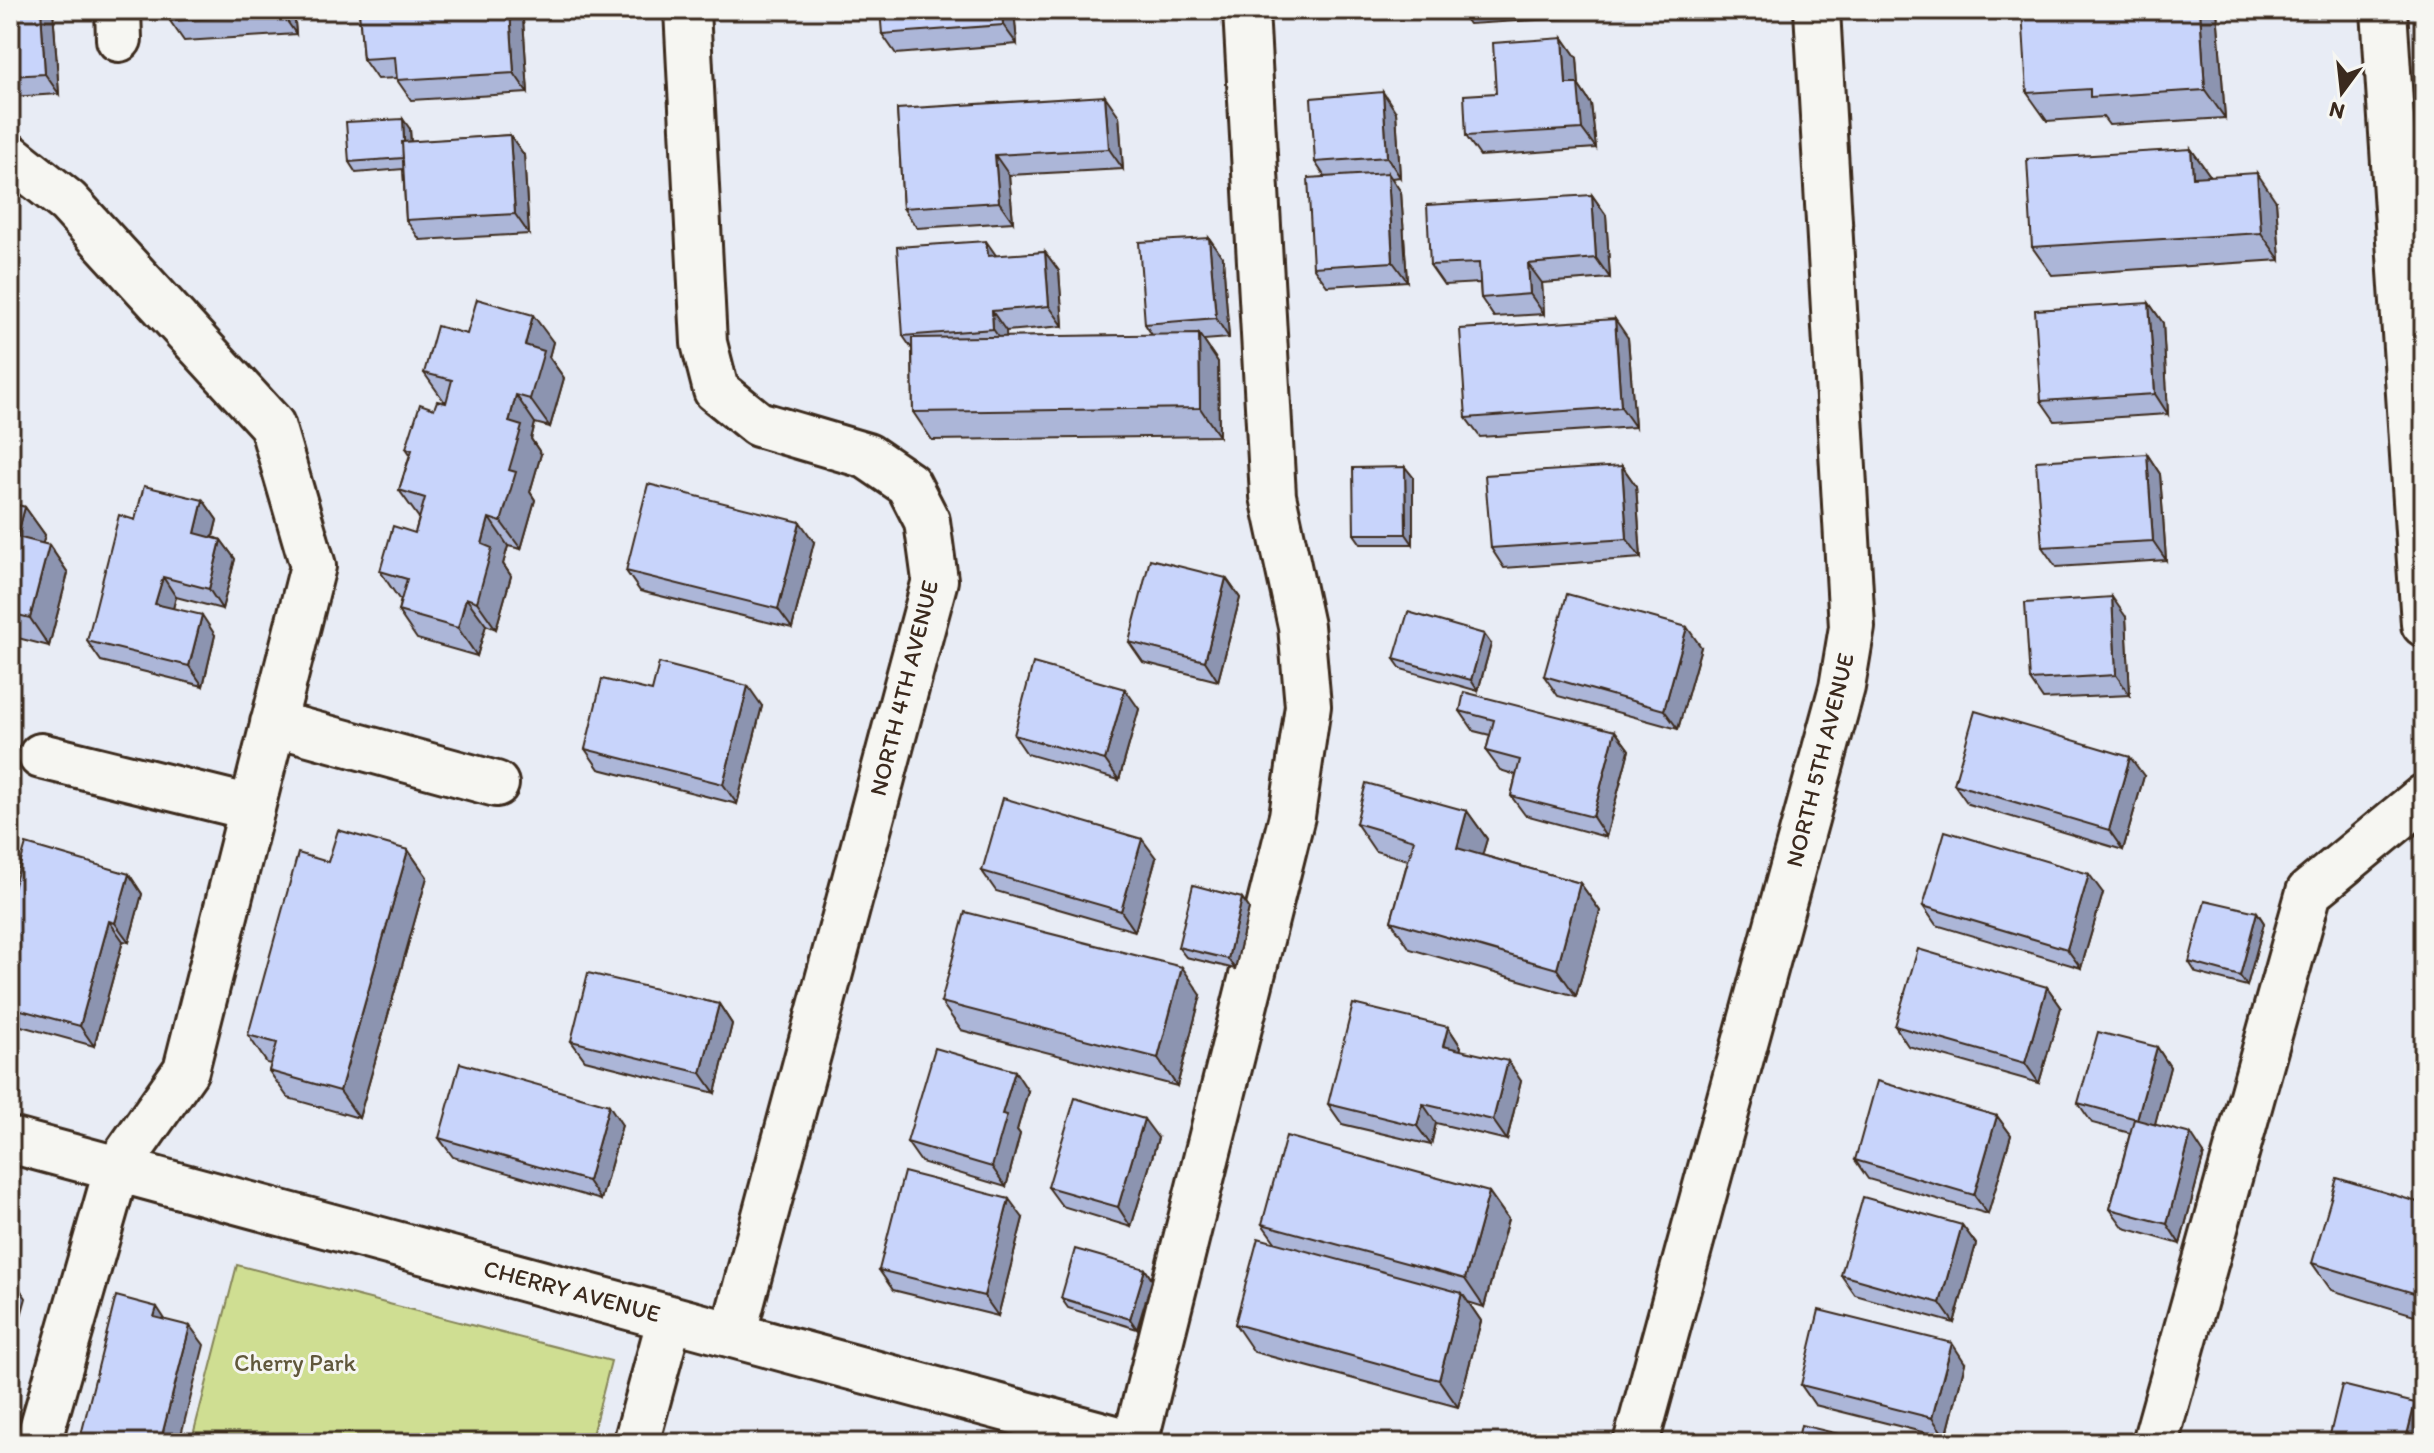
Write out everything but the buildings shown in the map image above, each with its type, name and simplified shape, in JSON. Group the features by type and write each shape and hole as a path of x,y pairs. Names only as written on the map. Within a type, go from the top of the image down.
{"street":[{"name":"NORTH 4TH AVENUE","path":"687,10 704,343 716,390 758,424 867,456 908,484 927,521 935,580 733,1335"},
{"path":"1134,1443 1292,816 1308,706 1301,626 1273,496 1246,10"},
{"name":"NORTH 5TH AVENUE","path":"1636,1443 1842,687 1852,627 1817,10"},
{"path":"2384,10 2424,624"},
{"path":"10,156 68,202 272,425 313,566 186,1070 117,1168 38,1443"},
{"path":"273,723 496,784"},
{"path":"41,756 252,808"},
{"path":"2155,1443 2309,892 2424,797"},
{"name":"CHERRY AVENUE","path":"10,1140 1134,1443"},
{"path":"636,1443 670,1318"}],"green space":[{"name":"Cherry Park","path":"237,1265 611,1361 590,1443 191,1443"}]}
